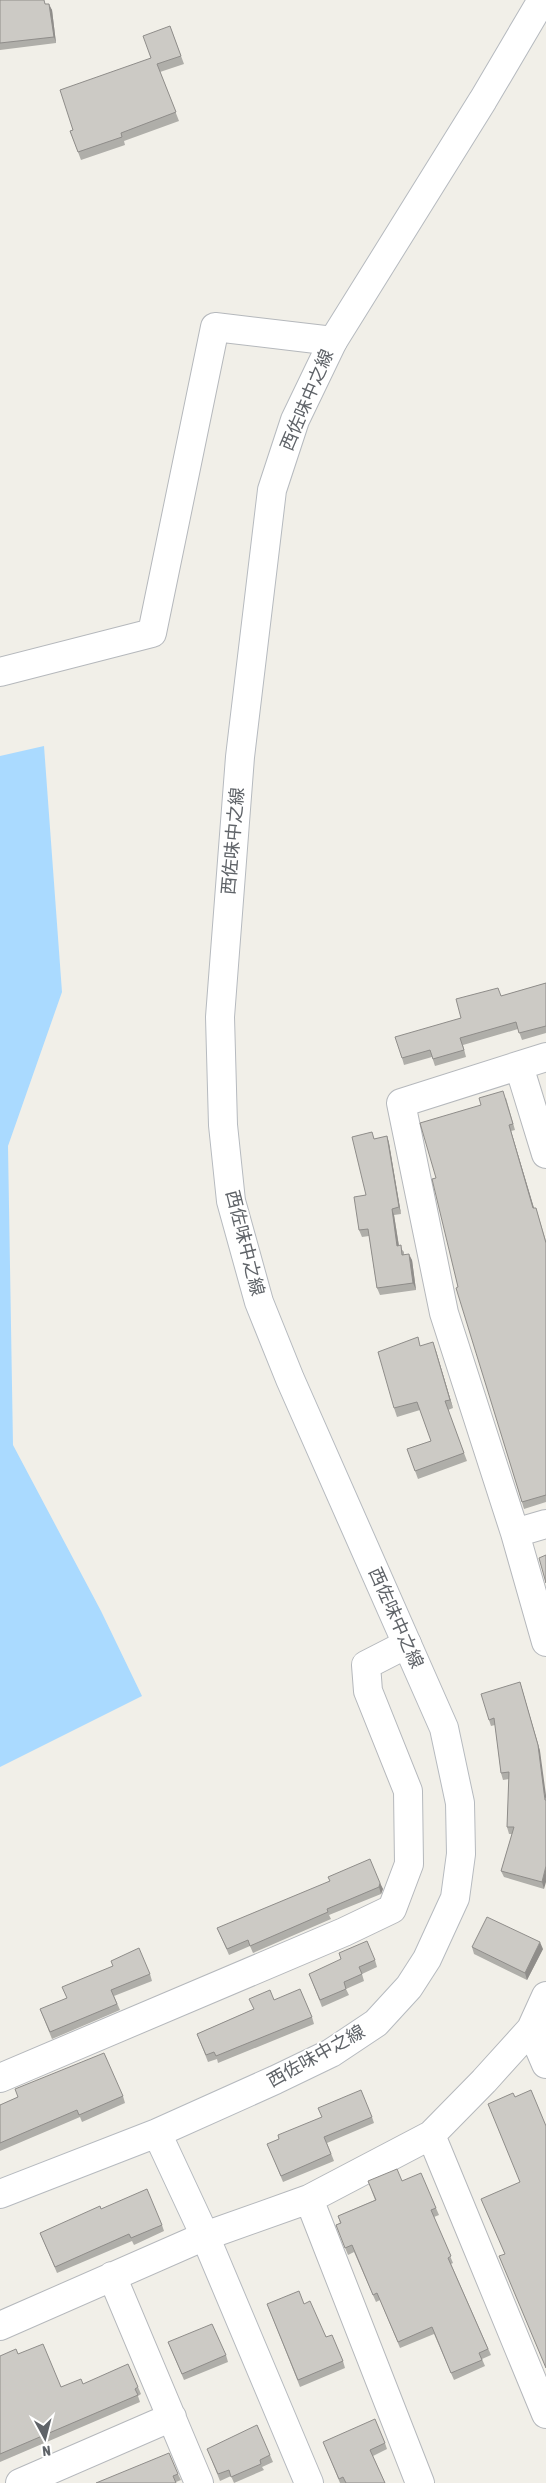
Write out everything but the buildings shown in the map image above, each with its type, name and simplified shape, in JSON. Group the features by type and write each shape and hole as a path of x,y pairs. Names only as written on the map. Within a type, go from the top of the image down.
{"street":[{"name":"西佐味中之線","path":"0,2194 157,2133 276,2080 331,2053 376,2023 409,1988 427,1958 455,1898 461,1854 460,1803 444,1728 290,1379 259,1302 231,1201 220,1070 220,1018 238,786 272,490 295,420 333,341 483,100 542,0"},
{"path":"0,672 152,633 215,327 333,341"},
{"path":"546,1057 401,1103 444,1313 515,1533 546,1642"},
{"path":"519,1066 546,1154"},
{"path":"515,1533 546,1524"},
{"path":"0,2078 344,1932 392,1909 409,1864 408,1791 368,1691 366,1665 407,1644"},
{"path":"0,2326 205,2236 309,2199 431,2135 531,2029 546,1996"},
{"path":"531,2029 546,2064"},
{"path":"157,2133 205,2236 309,2483"},
{"path":"431,2135 546,2414"},
{"path":"309,2199 420,2483"},
{"path":"112,2276 199,2483"},
{"path":"20,2483 172,2417"}],"water":[{"path":"44,746 62,992 8,1146 13,1445 101,1611 142,1696 0,1767 0,756"}]}
